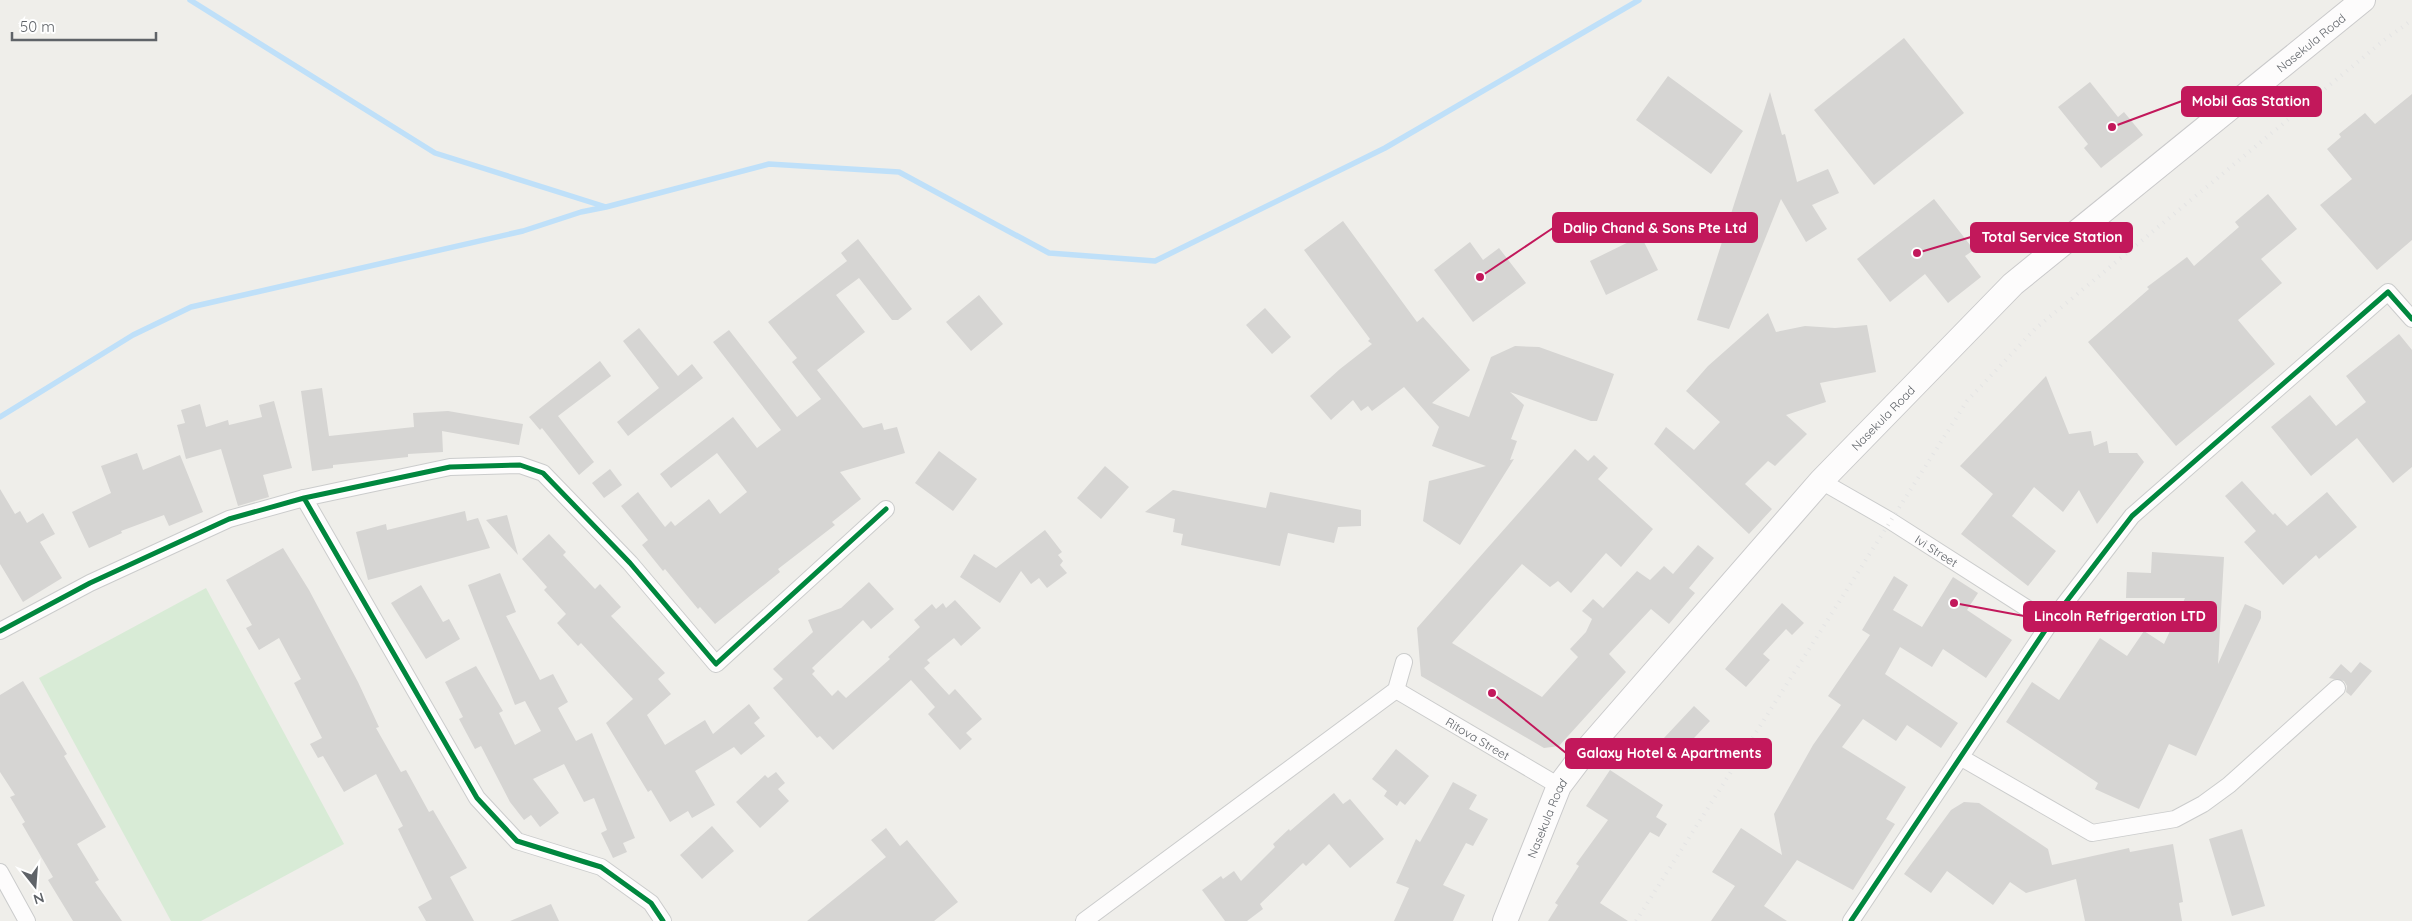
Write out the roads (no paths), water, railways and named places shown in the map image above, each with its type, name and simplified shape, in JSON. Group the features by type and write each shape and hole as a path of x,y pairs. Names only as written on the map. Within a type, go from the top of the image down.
{"main road":[{"name":"Nasekula Road","path":"1505,921 1560,786 1584,753 1821,481 2012,284 2359,3"}],"street":[{"path":"1851,921 2050,622 2132,516 2388,292 2412,319"},
{"path":"1,629 90,582 230,519 304,498 450,467 520,465 543,473 630,563 716,664 886,509"},
{"name":"Ivi Street","path":"1821,481 1889,520 2050,622"},
{"path":"304,498 477,798 517,841 601,867 651,903 663,921"},
{"path":"1084,921 1396,690 1404,662"},
{"path":"1960,757 2092,833 2175,819 2203,804 2229,785 2337,688"},
{"name":"Ritova Street","path":"1396,690 1560,786"},
{"path":"0,872 27,921"}],"waterway":[{"path":"190,0 435,153 606,207 769,164 899,172 1049,253 1155,261 1385,148 1639,0"},
{"path":"0,417 133,335 191,307 523,231 581,212 606,207"}],"railway":[{"path":"1636,921 1967,401 2035,329 2383,41 2412,20"}],"place":[{"name":"Mobil Gas Station","path":"2112,127"},
{"name":"Total Service Station","path":"1917,253"},
{"name":"Dalip Chand & Sons Pte Ltd","path":"1480,277"},
{"name":"Lincoln Refrigeration LTD","path":"1954,603"},
{"name":"Galaxy Hotel & Apartments","path":"1492,693"}]}
